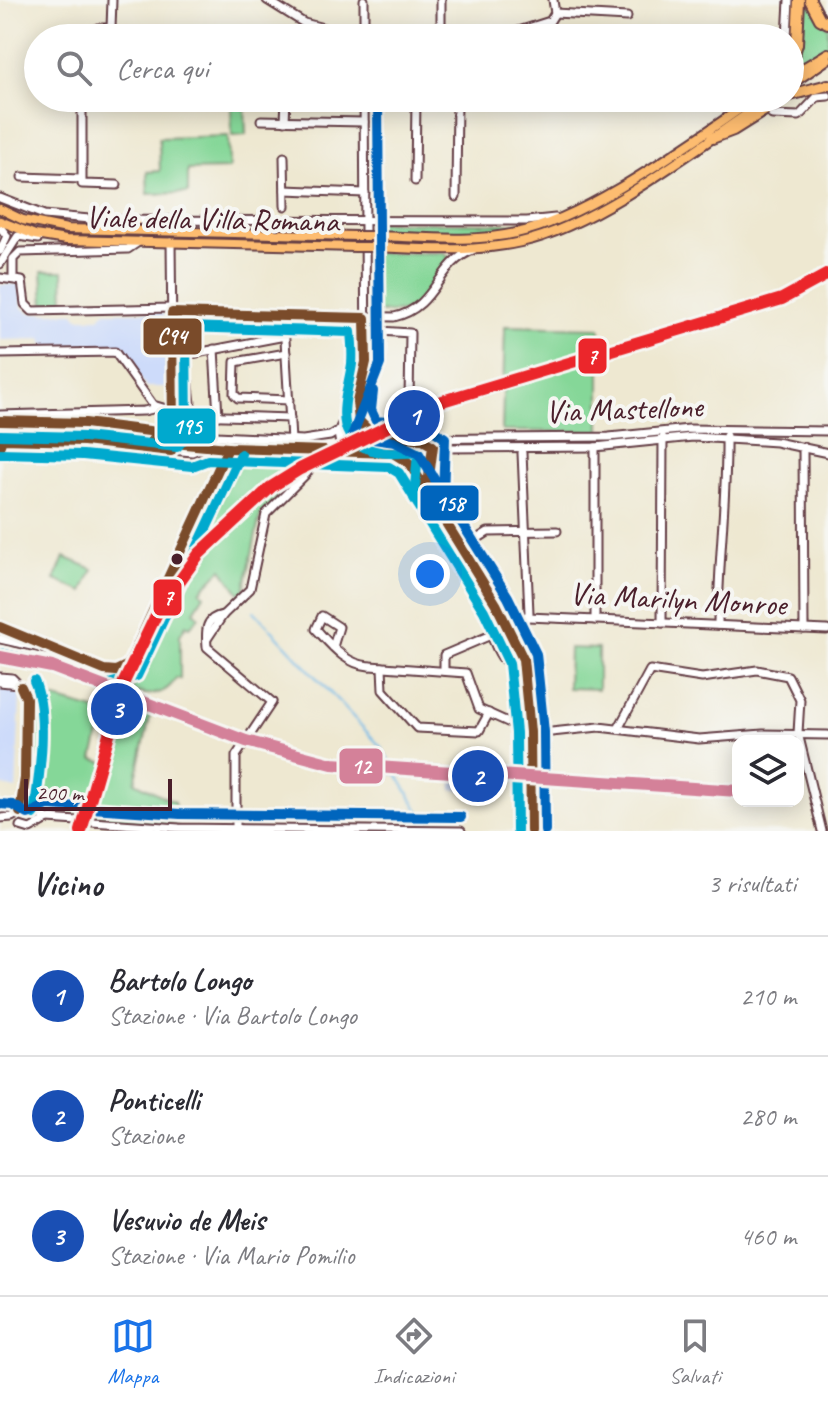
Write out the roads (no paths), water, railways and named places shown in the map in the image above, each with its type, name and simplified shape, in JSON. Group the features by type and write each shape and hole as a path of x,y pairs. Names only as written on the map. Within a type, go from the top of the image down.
{"highway":[{"path":"798,24 799,0"},
{"path":"810,0 820,19 828,23"},
{"path":"804,91 828,85"},
{"path":"712,138 733,130 762,112"}],"main road":[{"path":"804,69 828,56"},
{"path":"804,74 828,56"},
{"name":"Viale della Villa Romana","path":"0,209 41,225 98,230 488,238 532,229 569,215 734,112"},
{"name":"Viale della Villa Romana","path":"0,221 52,238 447,249 521,242 570,225 750,112"},
{"path":"98,230 135,221"}],"street":[{"path":"111,24 112,0"},
{"path":"267,0 304,24"},
{"path":"364,0 364,24"},
{"path":"441,0 441,24"},
{"path":"541,24 550,21 555,13 553,0"},
{"path":"788,24 789,0"},
{"path":"555,13 627,17"},
{"path":"804,111 817,97 828,96"},
{"path":"82,112 82,184 117,185"},
{"path":"285,112 285,121"},
{"path":"359,450 367,442 356,409 366,363 364,112"},
{"path":"415,181 416,112"},
{"path":"457,194 458,112"},
{"path":"772,115 799,116 803,112"},
{"path":"261,120 364,122"},
{"path":"284,157 285,206"},
{"path":"22,177 81,179"},
{"path":"285,190 365,193"},
{"name":"Viale della Villa Romana","path":"0,198 28,211 61,218 135,221 527,221 569,215"},
{"path":"0,227 7,236 1,257"},
{"path":"1,257 18,236 52,238"},
{"path":"13,278 14,258 20,252 126,249 140,241"},
{"path":"171,242 173,443"},
{"path":"0,278 24,282 25,304 32,311 172,310 394,317 418,309 454,262 482,247"},
{"path":"447,249 454,262"},
{"path":"284,323 291,440"},
{"path":"365,330 410,333 409,401"},
{"path":"285,336 185,357 192,419 218,416 290,418"},
{"path":"214,349 218,416"},
{"path":"0,354 115,352 157,408"},
{"path":"286,353 235,362 234,394 238,398 289,400"},
{"path":"350,451 340,445 339,430 358,392"},
{"path":"0,418 157,408 173,411"},
{"path":"0,418 72,422 173,434 291,440 319,439 348,423 364,427"},
{"name":"Via Mastellone","path":"364,427 377,437 418,438 569,438 659,430 726,434 828,453"},
{"name":"Via Mastellone","path":"433,460 446,448 595,447 663,438 828,431"},
{"path":"1,437 84,433 228,448 359,450 393,453 420,468 433,460"},
{"path":"718,625 718,548 726,520 726,434"},
{"path":"1,437 84,441 192,452 205,446"},
{"path":"0,627 107,671 121,669 131,662 230,438"},
{"path":"427,492 433,446 418,438 406,447 409,463 503,619 524,664"},
{"path":"662,623 663,438"},
{"path":"595,447 595,620"},
{"path":"803,447 804,629"},
{"path":"236,829 236,756 272,702 208,648 207,639 223,615 250,589 266,514 307,473 321,451"},
{"path":"522,453 526,620 524,664 530,732 531,831"},
{"path":"461,549 488,532 557,531"},
{"path":"444,671 444,655 491,635 503,619"},
{"name":"Via Marilyn Monroe","path":"503,619 827,630"},
{"path":"15,634 23,645"},
{"path":"491,635 504,664 524,664"},
{"path":"0,642 63,654"},
{"path":"333,647 349,661 370,666 468,675 478,707 530,732 618,729 692,739 732,736"},
{"path":"382,667 382,688 417,728 479,731 489,713"},
{"path":"618,729 650,670 702,678 757,670 790,678 800,700 799,735"},
{"path":"0,680 12,678 20,685 26,698 25,778 19,813 20,827"},
{"path":"749,735 775,735"},
{"path":"804,737 828,735"},
{"path":"804,757 822,831"},
{"path":"25,778 36,812 34,828"},
{"path":"4,818 27,808 48,819 179,830 461,831"},
{"path":"4,818 20,827 34,828 48,819"}],"waterway":[{"path":"254,611 381,747 422,816 429,821"}],"place":[{"name":"Bartolo Longo","path":"414,416"},
{"name":"Vesuvio de Meis","path":"117,709"},
{"name":"Ponticelli","path":"478,776"}]}
